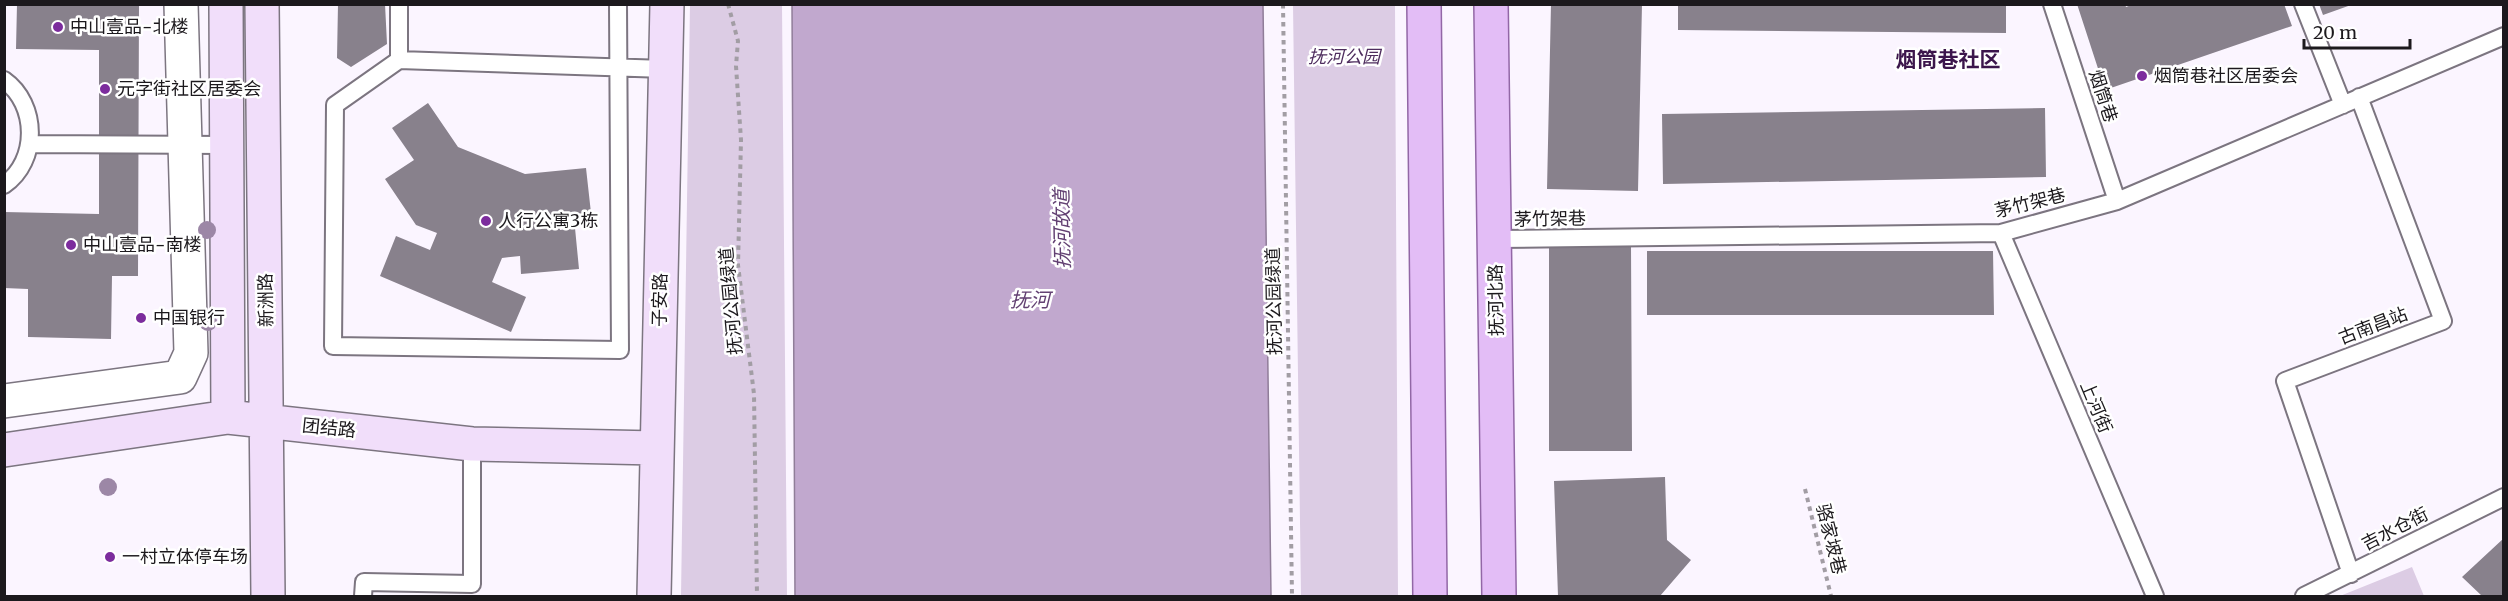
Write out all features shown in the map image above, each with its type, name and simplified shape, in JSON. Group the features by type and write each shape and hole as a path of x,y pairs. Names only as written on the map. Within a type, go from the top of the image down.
{"main road":[{"path":"1424,4 1430,597"},
{"name":"抚河北路","path":"1491,4 1499,597"}],"street":[{"path":"4,401 180,377 191,353 181,4"},
{"path":"226,4 228,417"},
{"name":"新洲路","path":"261,4 268,597"},
{"name":"子安路","path":"654,597 667,4"},
{"name":"团结路","path":"4,450 228,417 472,444 656,448"}],"lane":[{"path":"399,4 399,60"},
{"path":"618,4 619,67 620,350 333,346 335,105 399,60 619,67 665,69"},
{"name":"烟筒巷","path":"2052,4 2117,201"},
{"path":"2302,4 2343,105"},
{"name":"茅竹架巷","path":"1495,239 2001,233 2117,201 2504,36"},
{"path":"4,80 23,102 30,123 30,144 22,164 4,185"},
{"name":"古南昌站","path":"2351,574 2285,381 2443,321 2359,98"},
{"path":"30,144 227,145"},
{"name":"上河街","path":"2001,233 2155,597"},
{"path":"363,597 363,582 472,584 472,444"},
{"name":"吉水仓街","path":"2304,597 2504,496"}],"path":[{"name":"抚河公园绿道","path":"728,4 738,40 736,66 741,140 738,265 754,394 757,597"},
{"name":"抚河公园绿道","path":"1283,4 1292,597"},
{"name":"骆家坡巷","path":"1805,489 1832,597"}],"green space":[{"path":"690,4 782,5 787,596 681,596"},
{"name":"抚河公园","path":"1293,5 1395,5 1398,596 1301,596"},
{"path":"2412,567 2424,596 2340,596"}],"water":[{"name":"抚河","path":"792,5 1263,5 1271,596 795,596"}],"building":[{"path":"17,4 139,4 138,276 112,276 111,339 28,337 28,289 4,288 4,212 99,214 99,50 16,49"},
{"path":"338,4 385,4 387,44 351,67 337,58"},
{"path":"1551,4 1642,4 1638,191 1547,189"},
{"path":"1678,4 2006,4 2006,33 1678,30"},
{"path":"2077,4 2125,4 2126,7 2134,4 2284,4 2292,26 2105,90"},
{"path":"2319,4 2350,4 2351,5 2323,15"},
{"name":"人行公寓3栋","path":"428,103 458,147 525,174 586,168 591,213 558,216 560,230 575,228 579,269 521,274 520,256 502,258 492,282 526,297 511,332 380,276 396,236 430,250 437,233 416,225 385,179 414,160 392,128"},
{"path":"2045,108 2046,177 1663,184 1662,114"},
{"path":"1549,245 1631,245 1632,451 1549,451"},
{"path":"1647,251 1993,251 1994,315 1647,315"},
{"path":"1665,477 1667,540 1691,560 1660,596 1558,596 1554,481"},
{"path":"2504,538 2504,596 2482,596 2462,577"}],"place":[{"name":"中山壹品-北楼","path":"58,27"},
{"name":"烟筒巷社区居委会","path":"2142,76"},
{"name":"元字街社区居委会","path":"105,89"},
{"name":"人行公寓3栋","path":"486,221"},
{"name":"中山壹品-南楼","path":"71,245"},
{"name":"中国银行","path":"141,318"},
{"name":"一村立体停车场","path":"110,557"}],"district":[{"name":"烟筒巷社区","path":"1948,60"}],"water label":[{"name":"抚河故道","path":"1062,229"}]}
